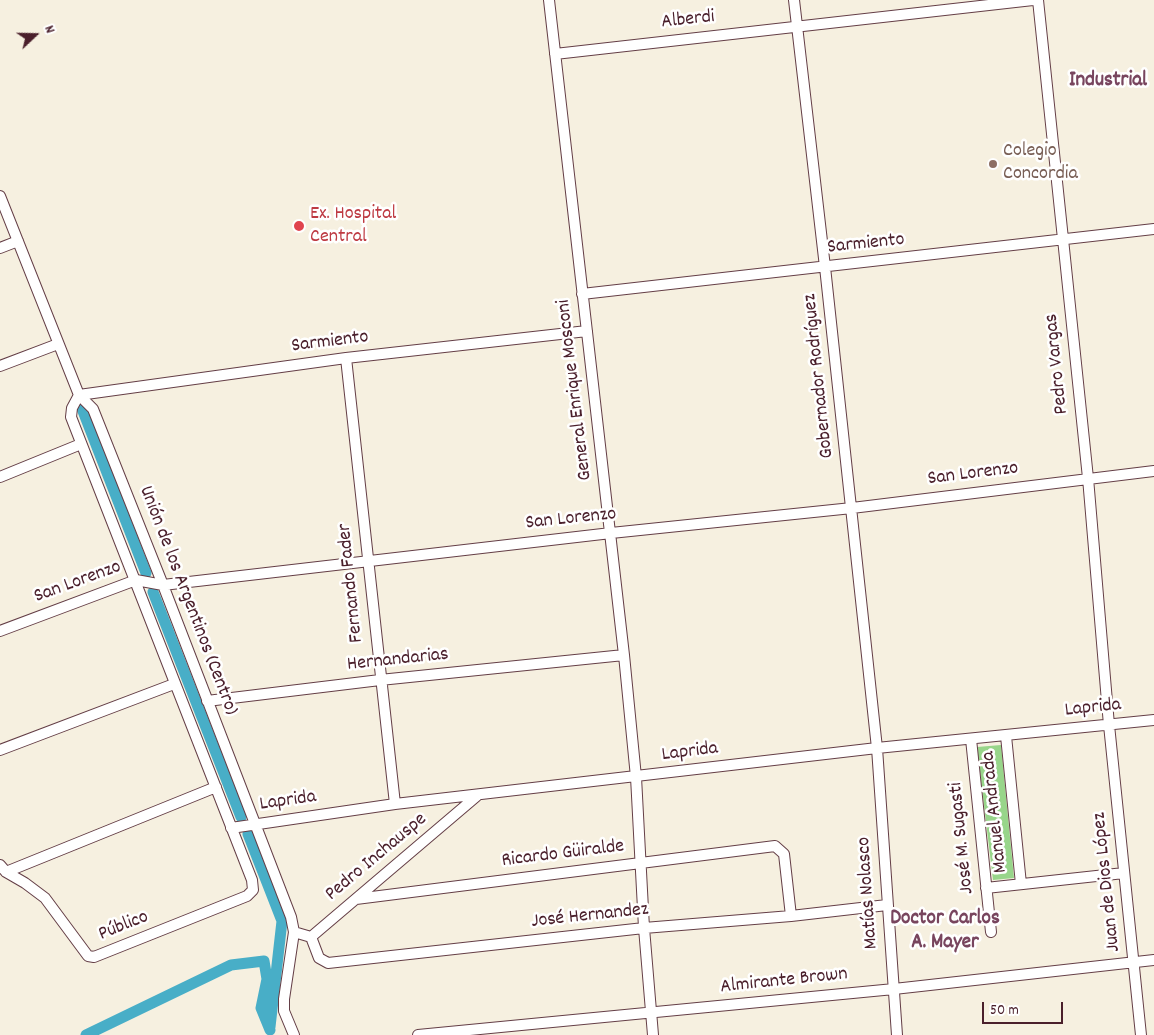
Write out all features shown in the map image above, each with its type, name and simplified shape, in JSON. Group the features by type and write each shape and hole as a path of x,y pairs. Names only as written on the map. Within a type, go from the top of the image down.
{"street":[{"name":"General Enrique Mosconi","path":"549,0 624,655 636,777 644,928 653,1035"},
{"name":"Gobernador Rodríguez","path":"794,0 852,508 877,748"},
{"name":"Alberdi","path":"555,54 1033,0"},
{"name":"Pedro Vargas","path":"1038,0 1088,478 1109,725"},
{"name":"Unión de los Argentinos (Centro)","path":"0,196 78,395 93,408 256,824 291,917 294,932"},
{"name":"Sarmiento","path":"582,294 1154,229"},
{"path":"0,248 18,241"},
{"name":"Sarmiento","path":"78,395 346,358 587,331"},
{"path":"0,366 58,344"},
{"name":"Fernando Fader","path":"346,358 395,804"},
{"name":"Unión de los Argentinos (Centro)","path":"78,395 72,408 71,418 252,880 253,890"},
{"path":"0,477 81,444"},
{"name":"San Lorenzo","path":"0,631 136,580 163,585 611,533 852,508 1088,478 1154,472"},
{"name":"Hernandarias","path":"207,701 380,680 624,655"},
{"path":"0,750 174,684"},
{"name":"Laprida","path":"231,828 395,804 877,748 1154,720"},
{"name":"Juan de Dios López","path":"1109,725 1141,1035"},
{"name":"Manuel Andrada","path":"1006,736 1021,884"},
{"name":"José M. Sugasti","path":"970,739 991,932"},
{"name":"Matías Nolasco","path":"877,748 897,1035"},
{"path":"3,869 216,787"},
{"name":"Pedro Inchauspe","path":"311,937 479,795"},
{"name":"Ricardo Güiralde","path":"356,899 775,846 784,854 791,916"},
{"name":"Público","path":"3,869 45,898 88,956 94,957 247,896 253,890"},
{"path":"986,888 1124,873"},
{"name":"José Hernandez","path":"311,937 320,958 328,963 644,928 791,916 888,905"},
{"path":"294,1035 284,1010 284,999 294,932 311,937"},
{"name":"Almirante Brown","path":"423,1035 894,989 1154,960"}],"green space":[{"path":"1001,745 1014,878 993,880 977,747"}],"waterway":[{"path":"81,406 146,573"},
{"path":"153,592 241,817"},
{"path":"248,834 282,921 270,1027"},
{"path":"86,1035 231,965 264,961 267,979 261,1008 270,1030"}],"place":[{"name":"Colegio Concordia","path":"993,164"},
{"name":"Ex. Hospital Central","path":"299,226"}],"district":[{"name":"Industrial","path":"1108,82"},
{"name":"Doctor Carlos A. Mayer","path":"945,932"}]}
